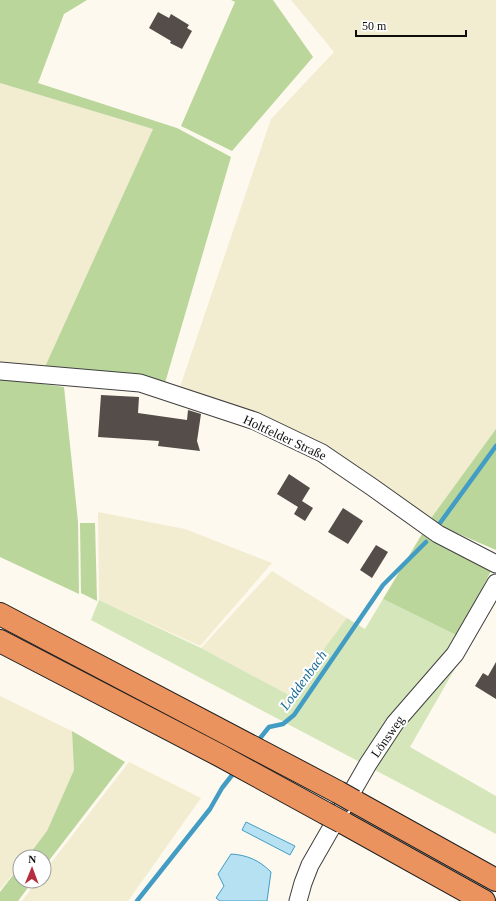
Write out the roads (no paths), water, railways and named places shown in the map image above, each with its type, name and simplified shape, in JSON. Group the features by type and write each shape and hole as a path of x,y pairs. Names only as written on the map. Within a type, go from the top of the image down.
{"highway":[{"path":"0,614 235,736 496,880"},
{"path":"0,641 221,756 484,901"}],"street":[{"name":"Holtfelder Straße","path":"0,371 140,383 255,421 322,453 438,534 496,564"},
{"name":"Lönsweg","path":"298,901 310,865 368,764 395,723 455,654 496,583"}],"water":[{"path":"246,822 295,846 290,855 242,830"},
{"path":"231,854 252,859 262,864 271,872 267,901 220,901 216,898 224,886 218,874"}],"waterway":[{"name":"Loddenbach","path":"440,523 496,446"},
{"name":"Loddenbach","path":"257,742 269,727 283,724 294,715 383,585 426,542"},
{"name":"Loddenbach","path":"137,901 210,809 222,788 236,770"}]}
